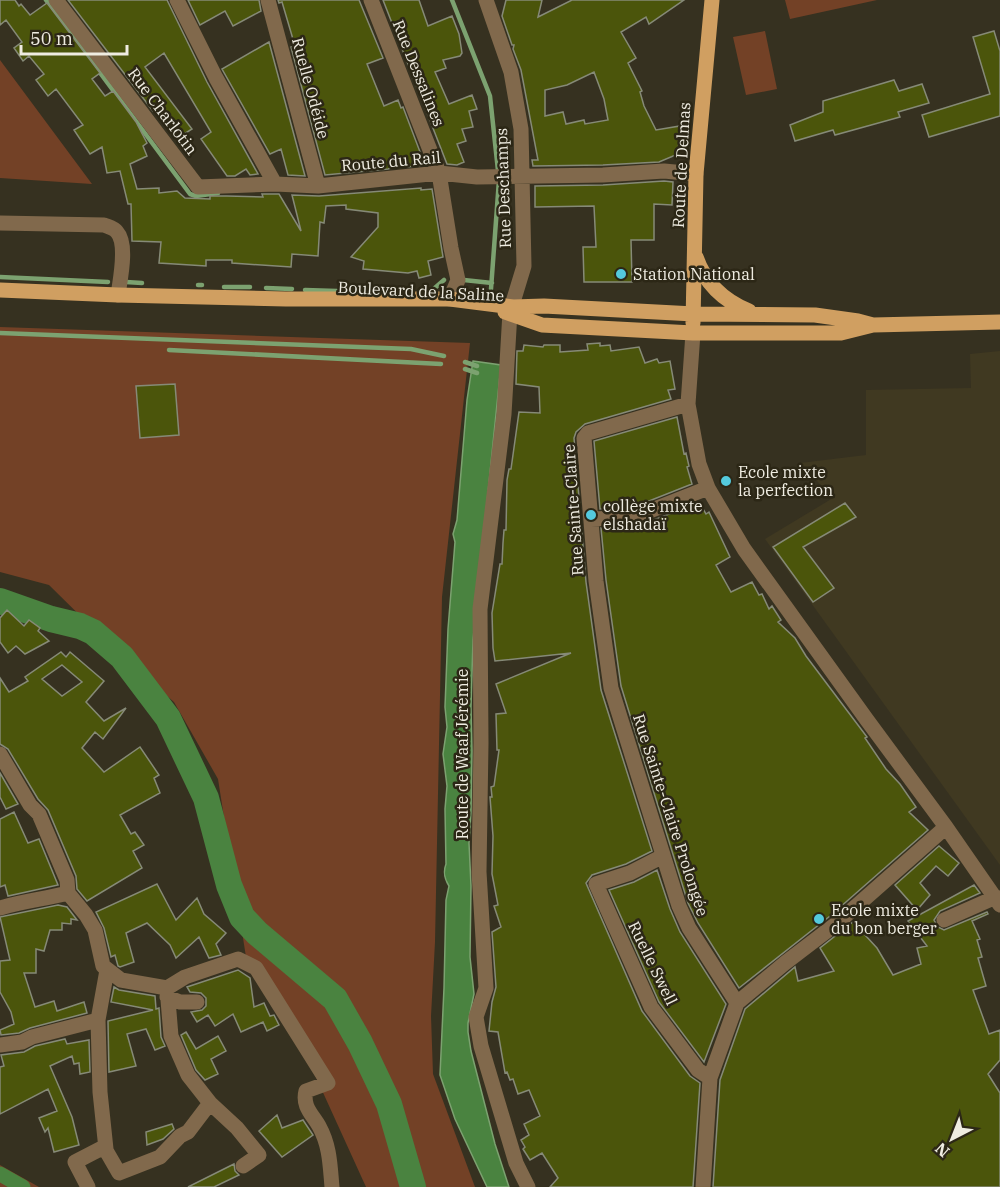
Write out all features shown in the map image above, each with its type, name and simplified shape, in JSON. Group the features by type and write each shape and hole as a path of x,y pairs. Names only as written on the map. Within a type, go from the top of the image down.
{"main road":[{"name":"Route de Delmas","path":"693,333 696,174 712,0"},
{"path":"695,251 705,276 723,297 760,314"},
{"name":"Boulevard de la Saline","path":"0,290 118,296 450,299 512,310 542,325 693,333 841,333 873,326 1000,322"},
{"name":"Boulevard de la Saline","path":"0,297 512,310 544,306 694,314 814,315 858,321 873,326"}],"street":[{"name":"Rue Charlotin","path":"56,0 198,187"},
{"path":"177,0 216,78 274,184"},
{"name":"Ruelle Odéide","path":"268,0 318,186"},
{"name":"Rue Dessalines","path":"371,0 439,173 458,280 450,299"},
{"name":"Rue Deschamps","path":"486,0 511,72 521,129 524,266 512,310"},
{"name":"Route du Rail","path":"198,187 274,184 318,186 439,173 477,177 603,175 664,171 696,174"},
{"path":"0,223 104,225 115,229 120,236 123,252 118,296"},
{"name":"Route de Waaf Jérémie","path":"512,310 504,414 480,609 479,872 486,988 476,1017 481,1046 516,1163 528,1187"},
{"path":"693,333 688,404 699,464 708,488 744,549 998,901 944,920"},
{"name":"Rue Sainte-Claire","path":"611,688 596,581 584,438 588,433 688,404"},
{"path":"591,519 621,518 648,512 708,488"},
{"name":"Rue Sainte-Claire Prolongée","path":"611,688 679,906 688,928 737,1003"},
{"path":"0,754 30,805 39,814 67,880 68,893 95,930 106,970 98,1020 99,1082 106,1149 104,1147 75,1162 88,1187"},
{"path":"703,1187 710,1078 737,1003 836,924 946,827"},
{"name":"Ruelle Swell","path":"663,856 630,873 596,884 651,1007 698,1070 710,1078"},
{"path":"0,908 27,900 46,899 68,893"},
{"path":"167,993 185,977 238,959 256,968 328,1083 306,1091 304,1099 307,1109 328,1145 332,1187"},
{"path":"106,970 121,980 167,993 180,1002 197,1002"},
{"path":"167,993 171,1036 188,1075 259,1155 243,1166"},
{"path":"0,1045 22,1042 98,1020"},
{"path":"104,1147 120,1173 140,1166 153,1158 160,1157 180,1136 188,1132 210,1102"}],"shaded area":[{"path":"785,0 877,0 790,19"},
{"path":"765,31 777,89 746,95 733,37"},
{"path":"0,60 92,184 0,178"},
{"path":"0,327 470,343 442,597 435,942 431,1016 433,1074 475,1187 366,1187 315,1075 246,957 218,779 174,702 122,657 49,585 0,572"},
{"path":"1000,351 1000,865 765,539 833,498 800,463 866,455 866,390 971,388 970,354"},
{"path":"473,361 501,365 473,640 469,843 470,957 474,994 468,1032 495,1144 509,1187 487,1187 455,1119 440,1075 446,900 449,886 444,872 447,786 443,754 447,727 445,707 448,629 455,542 453,534 457,520 467,400"},
{"path":"0,1165 39,1187 0,1187"}],"building":[{"path":"0,0 15,0 30,15 47,3 100,73 92,79 105,96 113,91 136,122 147,143 143,146 147,156 130,164 137,189 159,188 159,193 177,191 185,198 210,199 210,196 263,197 262,194 279,194 301,231 292,195 319,196 432,189 443,257 428,261 431,275 419,278 417,271 408,273 363,269 364,261 351,257 378,227 378,213 346,209 346,205 326,206 324,223 320,222 318,256 292,254 291,267 232,263 232,260 206,260 206,266 159,263 161,242 132,241 131,204 128,204 120,171 107,173 102,147 90,154 74,130 83,125 56,89 48,96 36,80 44,74 29,56 23,61 14,48 22,42 6,20 0,25"},
{"path":"68,0 167,0 207,82 258,174 250,175 246,169 235,176 227,176 201,139 211,132 164,53 145,67 192,129 181,136 161,106 153,111"},
{"path":"188,0 259,0 261,11 233,26 225,11 200,25"},
{"path":"278,0 359,0 383,58 367,64 384,106 398,100 401,108 403,107 425,165 407,167 406,163 388,169 325,175 291,47 295,46 282,2 279,3"},
{"path":"383,0 419,0 428,26 452,16 459,34 462,53 460,56 443,60 446,68 435,72 449,104 472,95 477,109 469,111 473,127 462,129 466,141 457,144 464,162 457,165 447,164"},
{"path":"506,0 542,0 538,17 572,0 684,0 649,24 646,17 621,32 636,58 628,63 642,91 640,92 644,106 656,130 680,126 678,154 659,162 533,166 532,160 538,160 521,70 502,16","holes":["594,72 604,99 608,120 585,124 584,120 566,124 563,112 545,116 545,90 567,85"]},
{"path":"994,31 1000,51 1000,116 929,137 922,115 990,94 973,37"},
{"path":"269,42 305,176 288,175 281,149 270,154 222,69"},
{"path":"894,80 899,91 922,84 929,103 898,112 900,117 835,135 833,130 795,141 790,125 823,112 823,101"},
{"path":"673,182 672,205 654,204 654,240 631,240 632,282 584,282 583,247 596,247 594,206 535,207 535,186"},
{"path":"600,343 600,346 610,345 611,351 639,347 645,363 657,359 659,363 670,361 675,389 668,390 671,399 585,424 576,432 574,438 586,582 601,690 652,851 626,864 592,875 586,883 642,1011 690,1076 700,1083 693,1187 550,1187 558,1178 542,1153 530,1160 523,1149 525,1147 521,1140 529,1135 524,1124 540,1116 529,1090 518,1094 513,1079 510,1080 507,1072 505,1073 498,1032 489,1031 496,987 492,932 501,927 494,906 498,905 492,874 493,836 490,797 492,797 491,787 494,786 499,750 497,750 496,714 506,713 496,684 571,653 495,661 492,613 500,564 502,564 504,530 506,530 507,480 509,469 511,469 519,412 540,413 539,387 516,384 517,351 523,351 524,345 543,347 544,345 560,345 560,352 588,350 587,344"},
{"path":"175,384 179,435 140,438 136,386"},
{"path":"677,417 692,484 644,503 600,509 594,441"},
{"path":"699,502 706,514 709,512 730,557 716,565 731,592 752,582 759,595 762,594 769,609 772,606 781,620 778,622 795,638 867,737 865,738 886,769 916,807 909,812 928,830 830,916 739,988 688,903 621,686 601,528 623,528 649,522"},
{"path":"845,503 856,517 803,547 834,588 813,602 773,547"},
{"path":"7,610 24,626 29,620 40,628 38,631 49,641 25,654 16,646 8,653 0,642 0,618"},
{"path":"61,652 66,657 70,652 104,681 86,702 104,721 126,708 103,739 95,732 82,748 104,772 140,747 159,775 154,778 160,793 120,815 131,834 135,832 144,845 133,851 142,868 87,901 77,889 76,876 48,810 38,799 8,749 0,744 0,678 9,692 28,681 25,677","holes":["62,665 82,682 62,696 42,679"]},
{"path":"0,773 18,804 6,809 0,797"},
{"path":"14,812 28,843 39,839 58,885 8,896 5,885 0,887 0,819"},
{"path":"939,846 959,863 948,876 936,866 920,883 930,895 917,910 895,885"},
{"path":"657,870 680,932 726,1004 704,1062 659,1002 609,890 634,882"},
{"path":"157,884 176,920 197,898 204,914 226,933 216,944 221,955 209,958 199,937 176,958 170,945 147,923 126,933 134,962 118,966 115,955 111,957 104,928 96,912"},
{"path":"974,885 980,893 940,911 934,920 938,927 944,930 987,912 988,914 972,921 980,939 977,940 982,957 978,958 986,986 973,990 989,1034 1000,1030 1000,1060 988,1074 1000,1093 1000,1187 713,1187 720,1080 745,1009 795,967 798,981 834,971 820,948 853,922 877,948 893,975 921,964 917,948 927,946 908,921"},
{"path":"58,905 67,907 77,920 71,919 71,924 62,923 62,930 50,930 44,951 36,949 36,973 24,973 35,1007 54,1001 57,1011 84,1002 87,1013 19,1033 1,1035 0,1030 14,1024 11,1012 0,992 0,961 10,960 0,917"},
{"path":"238,970 250,978 254,1007 264,1003 270,1016 274,1015 279,1025 267,1031 263,1022 241,1032 233,1014 215,1026 208,1015 197,1022 191,1012 202,1010 206,1006 206,998 201,993 190,992 187,987"},
{"path":"114,987 119,990 155,996 156,1009 159,1008 161,1037 165,1046 155,1050 146,1029 127,1034 136,1066 109,1072 108,1021 153,1010 111,1002"},
{"path":"186,1032 196,1049 218,1036 226,1051 211,1059 218,1074 205,1080 196,1070 181,1035"},
{"path":"65,1039 67,1044 89,1040 90,1072 80,1074 79,1063 74,1064 72,1056 50,1066 72,1117 79,1145 54,1152 48,1128 45,1132 39,1118 57,1111 48,1089 0,1114 0,1067 4,1066 1,1055 24,1052 35,1046"},
{"path":"277,1115 282,1128 303,1120 313,1135 282,1157 259,1131"},
{"path":"172,1124 174,1129 163,1139 147,1145 146,1132"},
{"path":"234,1164 235,1171 239,1175 214,1187 188,1187"}],"waterway":[{"path":"46,0 190,194 196,196 218,193"},
{"path":"452,0 490,96 499,180 491,289"},
{"path":"0,277 108,282"},
{"path":"429,293 444,280"},
{"path":"464,280 492,283"},
{"path":"126,282 142,283"},
{"path":"224,287 250,287"},
{"path":"266,288 292,289"},
{"path":"305,290 337,291"},
{"path":"0,333 411,349 444,356"},
{"path":"169,350 441,364"},
{"path":"465,362 477,366"},
{"path":"465,369 477,373"},
{"path":"0,601 93,632 122,657 168,718 206,798 229,885 242,917 257,933 335,999 360,1043 389,1104 413,1187"},
{"path":"0,1174 23,1187"}],"place":[{"name":"Station National","path":"621,274"},
{"name":"Ecole mixte la perfection","path":"726,481"},
{"name":"collège mixte elshadaï","path":"591,515"},
{"name":"Ecole mixte du bon berger","path":"819,919"}]}
